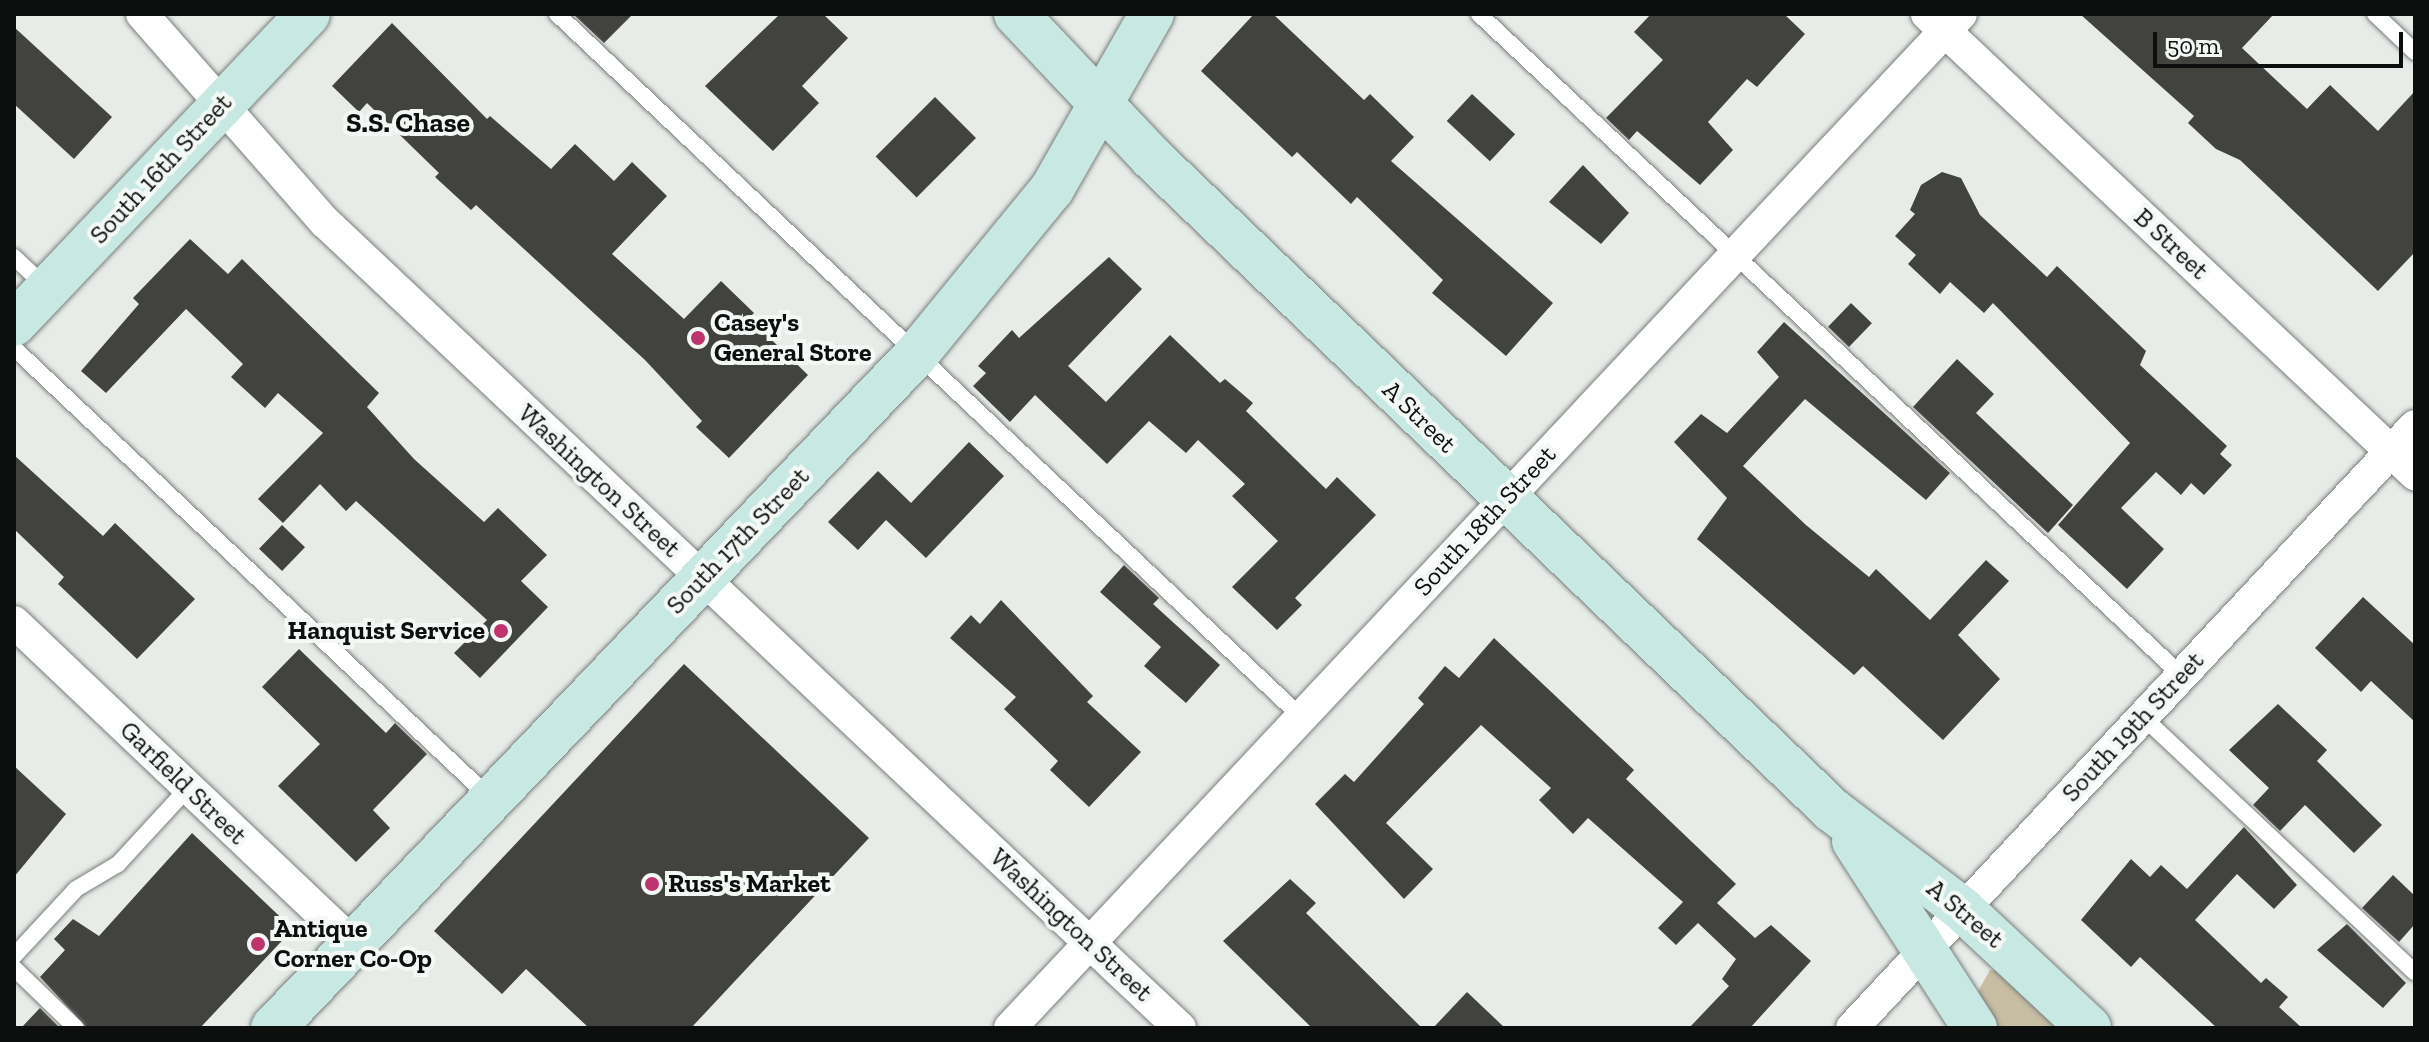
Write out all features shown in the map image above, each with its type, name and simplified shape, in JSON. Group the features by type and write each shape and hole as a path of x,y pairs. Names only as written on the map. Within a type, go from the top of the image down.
{"main road":[{"name":"South 16th Street","path":"14,324 308,14"},
{"name":"A Street","path":"1016,14 1100,103 1505,499 1832,810 1962,909 2089,1028"},
{"name":"South 17th Street","path":"273,1028 916,355 1052,189 1152,14"},
{"name":"A Street","path":"1832,810 1975,1028"}],"street":[{"name":"Washington Street","path":"142,14 325,222 1180,1028"},
{"name":"South 18th Street","path":"1010,1028 1735,256 1945,20"},
{"name":"B Street","path":"1945,20 2415,474"},
{"name":"South 19th Street","path":"1852,1028 2415,426"},
{"name":"Garfield Street","path":"14,622 353,944"}],"lane":[{"path":"557,14 1300,716"},
{"path":"1479,14 2181,675"},
{"path":"2375,14 2415,52"},
{"path":"14,257 48,289"},
{"path":"14,348 491,799"},
{"path":"2143,717 2415,972"},
{"path":"14,956 76,889 118,864 188,788"},
{"path":"14,968 76,1028"}],"shaded area":[{"path":"1990,970 1998,971 2061,1028 1995,1028 1976,995"}],"building":[{"path":"573,14 633,14 604,43"},
{"path":"780,14 823,14 848,38 802,86 819,103 773,151 705,86"},
{"path":"1254,14 1273,14 1364,100 1370,94 1414,137 1391,161 1553,303 1506,356 1432,293 1443,280 1357,197 1351,204 1297,152 1292,157 1201,71"},
{"path":"1651,14 1784,14 1805,34 1757,87 1747,79 1708,122 1733,150 1700,185 1637,131 1629,140 1606,118 1663,60 1634,32"},
{"path":"2080,14 2274,14 2242,48 2307,109 2330,85 2378,131 2415,91 2415,252 2378,291 2240,160 2216,149 2188,123 2194,116"},
{"path":"392,23 487,119 490,116 551,169 575,144 614,181 632,162 667,196 612,254 684,319 721,281 754,313 749,318 808,375 729,458 696,427 702,421 645,360 476,205 471,210 435,177 439,173 367,103 359,112 332,86"},
{"path":"14,27 112,117 74,159 14,104"},
{"path":"1472,94 1515,134 1490,161 1447,121"},
{"path":"935,97 976,138 917,197 876,156"},
{"path":"1583,165 1629,213 1601,244 1549,202"},
{"path":"1942,172 1961,178 1980,215 2047,277 2057,266 2146,351 2140,365 2227,446 2220,454 2232,465 2204,495 2191,483 2181,495 2156,472 2121,508 2164,549 2127,589 2058,525 2130,443 1993,303 1984,313 1950,282 1940,294 1908,264 1916,255 1895,236 1915,214 1910,210 1921,185"},
{"path":"190,239 228,274 242,259 379,393 367,407 414,459 484,522 498,508 547,555 521,581 548,607 480,678 454,653 487,620 356,501 346,511 320,484 283,523 258,499 323,433 278,393 265,408 231,377 243,364 186,309 106,393 81,371 139,304 133,298"},
{"path":"1109,257 1142,289 1068,366 1106,402 1170,335 1220,383 1225,379 1253,403 1246,411 1326,489 1337,477 1376,515 1295,598 1302,605 1277,630 1232,587 1278,541 1232,496 1245,484 1198,440 1186,453 1149,421 1107,464 1035,395 1010,422 973,386 986,373 978,366 1012,330 1019,338"},
{"path":"1851,303 1872,323 1849,347 1828,327"},
{"path":"1784,322 1950,473 1926,500 1805,399 1743,466 1806,525 1869,577 1876,569 1930,620 1986,560 2009,581 1958,635 2000,679 1943,740 1863,666 1854,675 1697,539 1727,498 1674,442 1701,414 1727,433 1779,377 1757,352"},
{"path":"1957,359 1994,394 1976,413 2073,505 2048,533 1913,407"},
{"path":"969,442 1004,476 926,558 886,520 858,550 828,522 878,471 911,503"},
{"path":"14,455 103,536 115,523 195,599 137,659 58,584 64,577 14,529"},
{"path":"282,525 305,547 282,571 259,549"},
{"path":"1124,565 1159,598 1153,604 1220,665 1186,703 1144,666 1161,647 1100,592"},
{"path":"2363,597 2415,645 2415,722 2371,681 2361,692 2315,648"},
{"path":"1001,600 1093,696 1087,702 1141,752 1089,807 1050,770 1058,761 1004,709 1016,697 950,638 971,615 980,624"},
{"path":"1494,638 1634,770 1626,779 1736,884 1717,903 1755,938 1771,925 1811,961 1750,1028 1689,1028 1729,986 1722,979 1736,959 1698,923 1676,945 1658,928 1683,902 1588,818 1573,834 1539,800 1551,788 1481,725 1386,823 1433,869 1404,899 1315,804 1345,774 1354,782 1424,704 1418,698 1445,666 1459,678"},
{"path":"299,649 386,733 395,723 427,754 373,810 390,828 356,862 278,786 320,744 262,687"},
{"name":"Russ's Market","path":"684,664 869,838 691,1028 589,1028 526,969 502,994 434,931"},
{"path":"2278,704 2327,750 2317,761 2382,825 2354,853 2305,805 2280,831 2253,805 2269,788 2229,750"},
{"path":"14,766 66,814 14,877"},
{"path":"2244,827 2297,885 2274,909 2237,874 2195,920 2261,983 2266,978 2288,997 2279,1007 2302,1028 2217,1028 2140,957 2131,967 2081,920 2131,859 2150,877 2161,865 2187,889"},
{"path":"192,833 293,929 200,1028 87,1028 40,977 65,950 54,939 73,919 99,936"},
{"path":"2393,875 2415,896 2415,924 2399,942 2362,908"},
{"path":"1290,879 1316,903 1306,913 1422,1028 1312,1028 1223,941"},
{"path":"2347,924 2406,983 2383,1008 2317,950"},
{"path":"1467,992 1505,1028 1433,1028"},
{"path":"40,1008 60,1028 21,1028"}],"place":[{"name":"Casey's General Store","path":"698,338"},
{"name":"Hanquist Service","path":"501,631"},
{"name":"Russ's Market","path":"652,884"},
{"name":"Antique Corner Co-Op","path":"258,944"}],"district":[{"name":"S.S. Chase","path":"408,123"}]}
